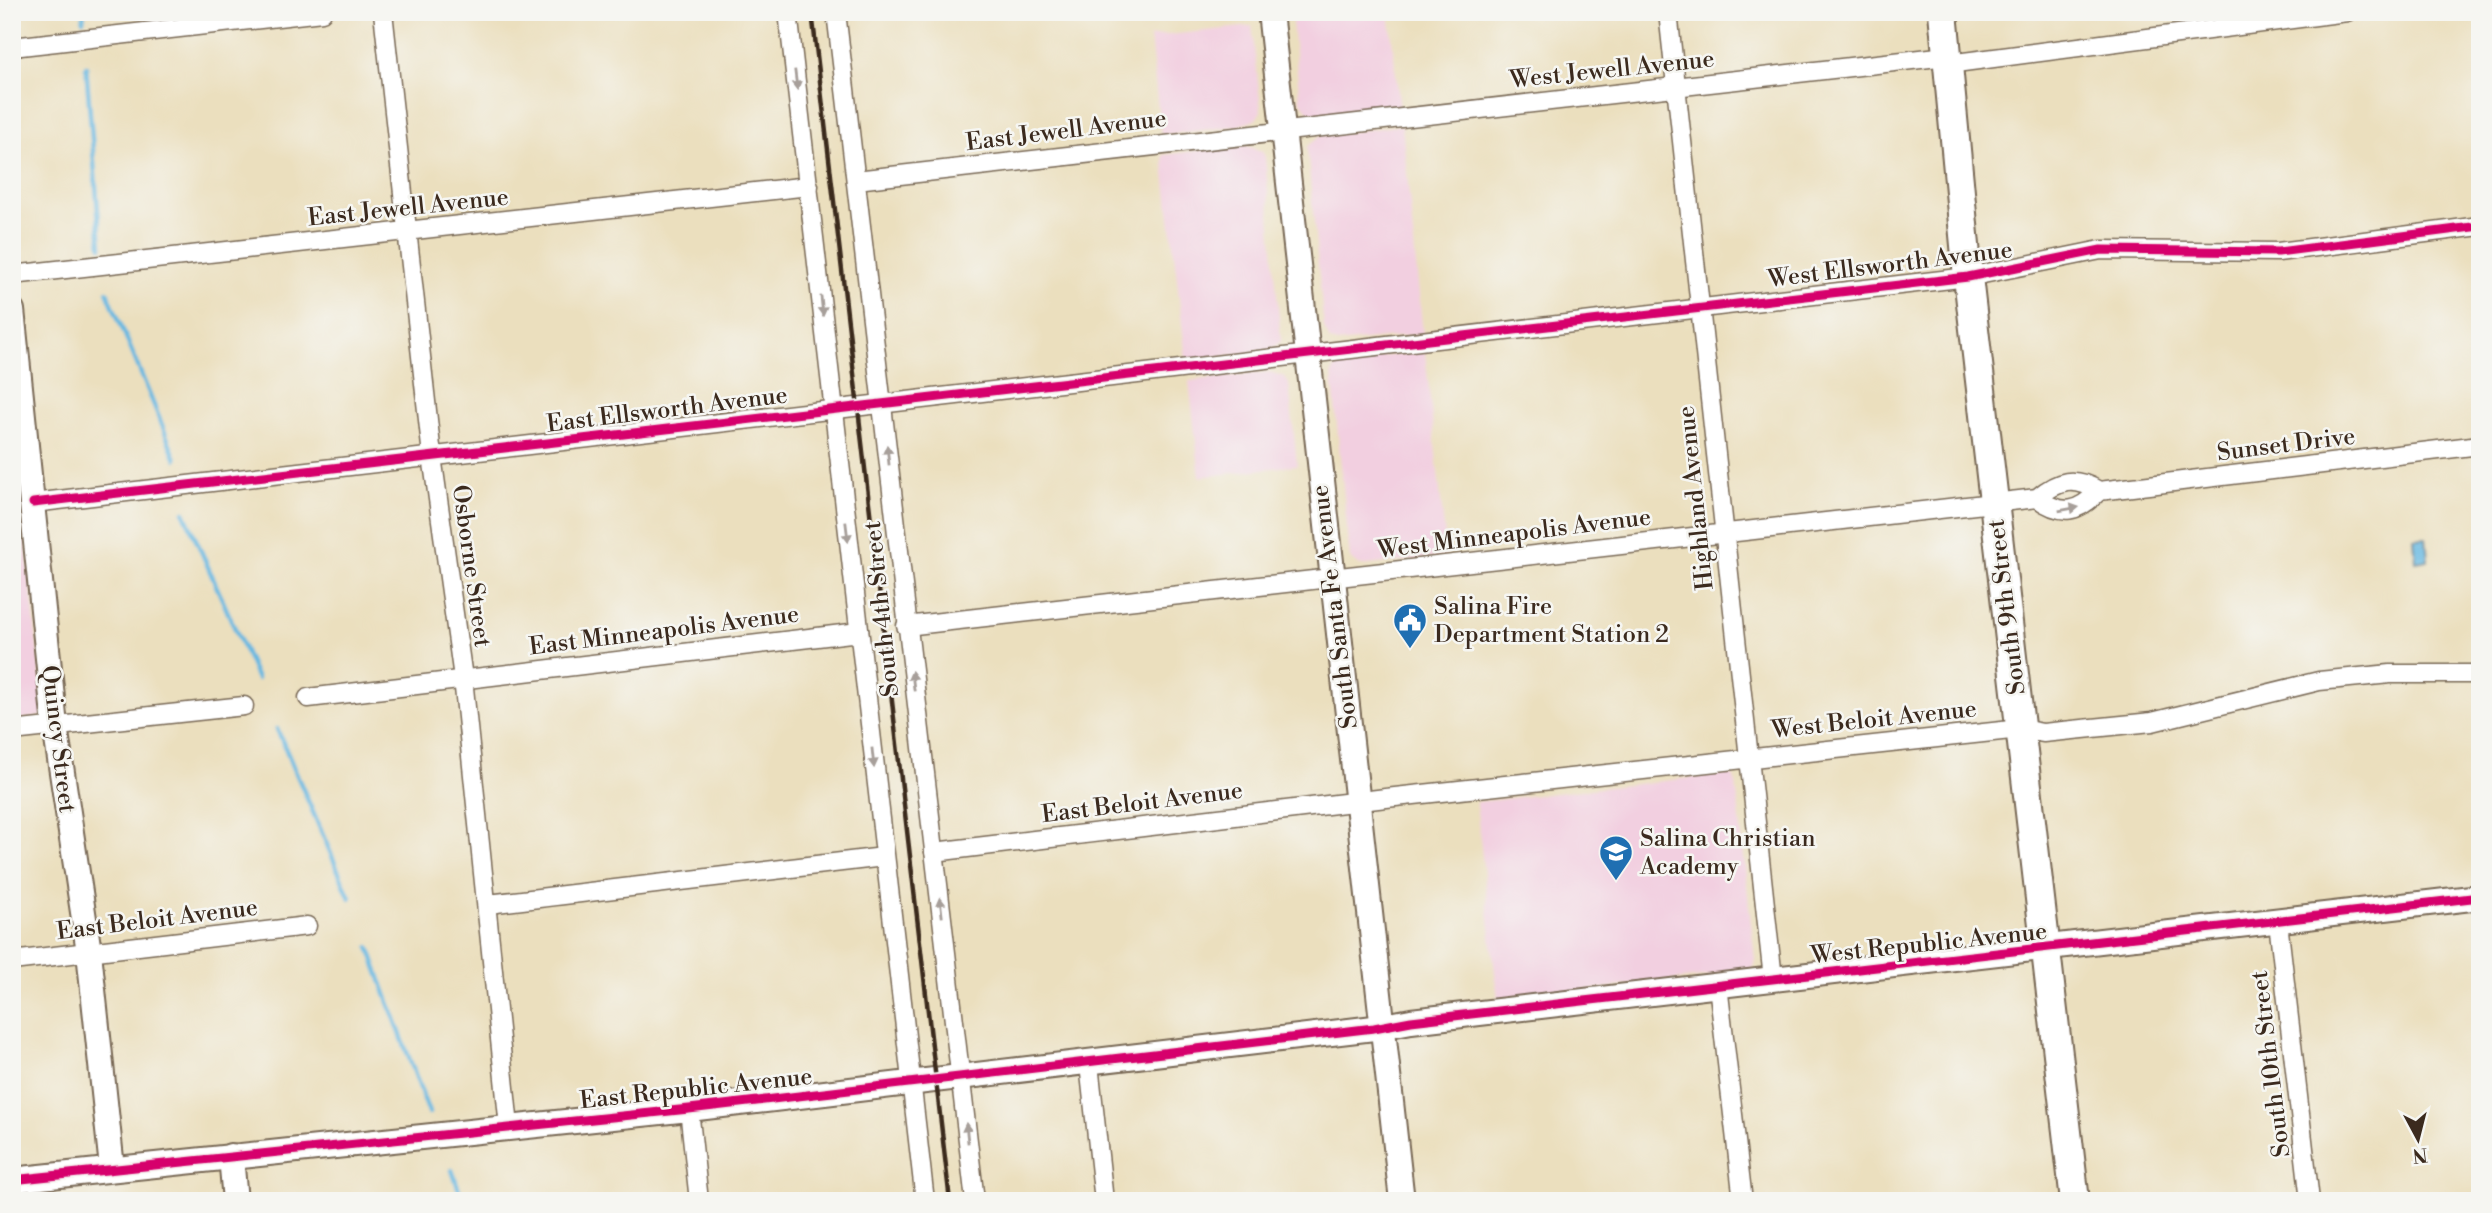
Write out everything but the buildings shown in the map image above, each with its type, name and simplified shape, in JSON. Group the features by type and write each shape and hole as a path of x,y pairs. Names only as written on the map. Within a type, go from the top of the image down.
{"main road":[{"name":"South 9th Street","path":"1943,12 1968,277 2075,1201"}],"street":[{"path":"12,47 323,12"},
{"name":"Osborne Street","path":"383,12 405,233 432,456 464,678 509,1128"},
{"name":"South 4th Street","path":"788,12 925,1201"},
{"name":"South 4th Street","path":"836,12 975,1201"},
{"name":"South Santa Fe Avenue","path":"1270,12 1305,353 1402,1201"},
{"name":"Highland Avenue","path":"1668,12 1773,979"},
{"name":"West Jewell Avenue","path":"1282,129 1676,86 1948,60 2347,12"},
{"name":"East Jewell Avenue","path":"856,180 1282,129"},
{"name":"East Jewell Avenue","path":"12,275 809,186"},
{"name":"West Ellsworth Avenue","path":"1305,353 1968,277 2101,250 2278,252 2480,226"},
{"name":"Quincy Street","path":"12,310 55,726 89,952 112,1168"},
{"name":"East Ellsworth Avenue","path":"33,503 1305,353"},
{"name":"Sunset Drive","path":"1995,504 2037,498 2059,482 2068,480 2089,485 2099,491 2480,445"},
{"name":"Sunset Drive","path":"2037,498 2059,511 2070,511 2089,502 2099,491"},
{"name":"West Minneapolis Avenue","path":"1331,579 1995,504"},
{"path":"906,626 1331,579"},
{"name":"East Minneapolis Avenue","path":"308,698 859,632"},
{"name":"West Beloit Avenue","path":"1357,802 1747,757 2021,729 2043,733 2152,722 2319,681 2390,674 2479,672"},
{"path":"12,731 244,706"},
{"name":"East Beloit Avenue","path":"934,852 1357,802"},
{"path":"488,904 884,857"},
{"name":"West Republic Avenue","path":"1381,1024 2046,950 2480,897"},
{"name":"South 10th Street","path":"2278,922 2310,1201"},
{"name":"East Beloit Avenue","path":"12,961 307,926"},
{"path":"1718,985 1742,1201"},
{"name":"East Republic Avenue","path":"12,1180 1089,1064 1374,1028 1381,1024"},
{"path":"1089,1064 1104,1201"},
{"path":"689,1109 699,1201"},
{"path":"230,1156 236,1201"}],"shaded area":[{"path":"1291,12 1389,12 1400,109 1322,117 1310,114 1300,100"},
{"path":"1252,26 1261,111 1257,118 1238,126 1161,135 1150,37"},
{"path":"1402,125 1423,334 1337,343 1330,341 1324,328 1307,147 1320,136"},
{"path":"1244,145 1262,151 1265,157 1281,341 1269,351 1186,360 1163,155"},
{"path":"1425,352 1447,556 1360,566 1350,558 1332,373 1339,363 1348,360"},
{"path":"1270,372 1285,377 1289,384 1297,465 1200,477 1189,381"},
{"path":"12,412 44,709 41,716 12,721"},
{"name":"Salina Christian Academy","path":"1726,774 1733,776 1736,783 1755,961 1752,969 1746,972 1498,1000 1476,802"}],"green space":[{"path":"12,614 20,683 12,693"}],"water":[{"path":"2426,537 2428,560 2416,562 2414,538"}],"waterway":[{"path":"83,20 84,12"},
{"path":"86,66 101,247"},
{"path":"107,291 176,459"},
{"path":"184,512 257,679"},
{"path":"277,729 350,898"},
{"path":"369,947 429,1113"},
{"path":"452,1170 463,1201"}],"railway":[{"path":"812,12 950,1201"}],"cycle path":[{"path":"33,503 1968,277 2101,250 2278,252 2480,226"},
{"path":"12,1180 689,1109 1374,1028 1411,1021 2480,897"}],"place":[{"name":"Salina Fire Department Station 2","path":"1410,650"},
{"name":"Salina Christian Academy","path":"1616,882"}]}
